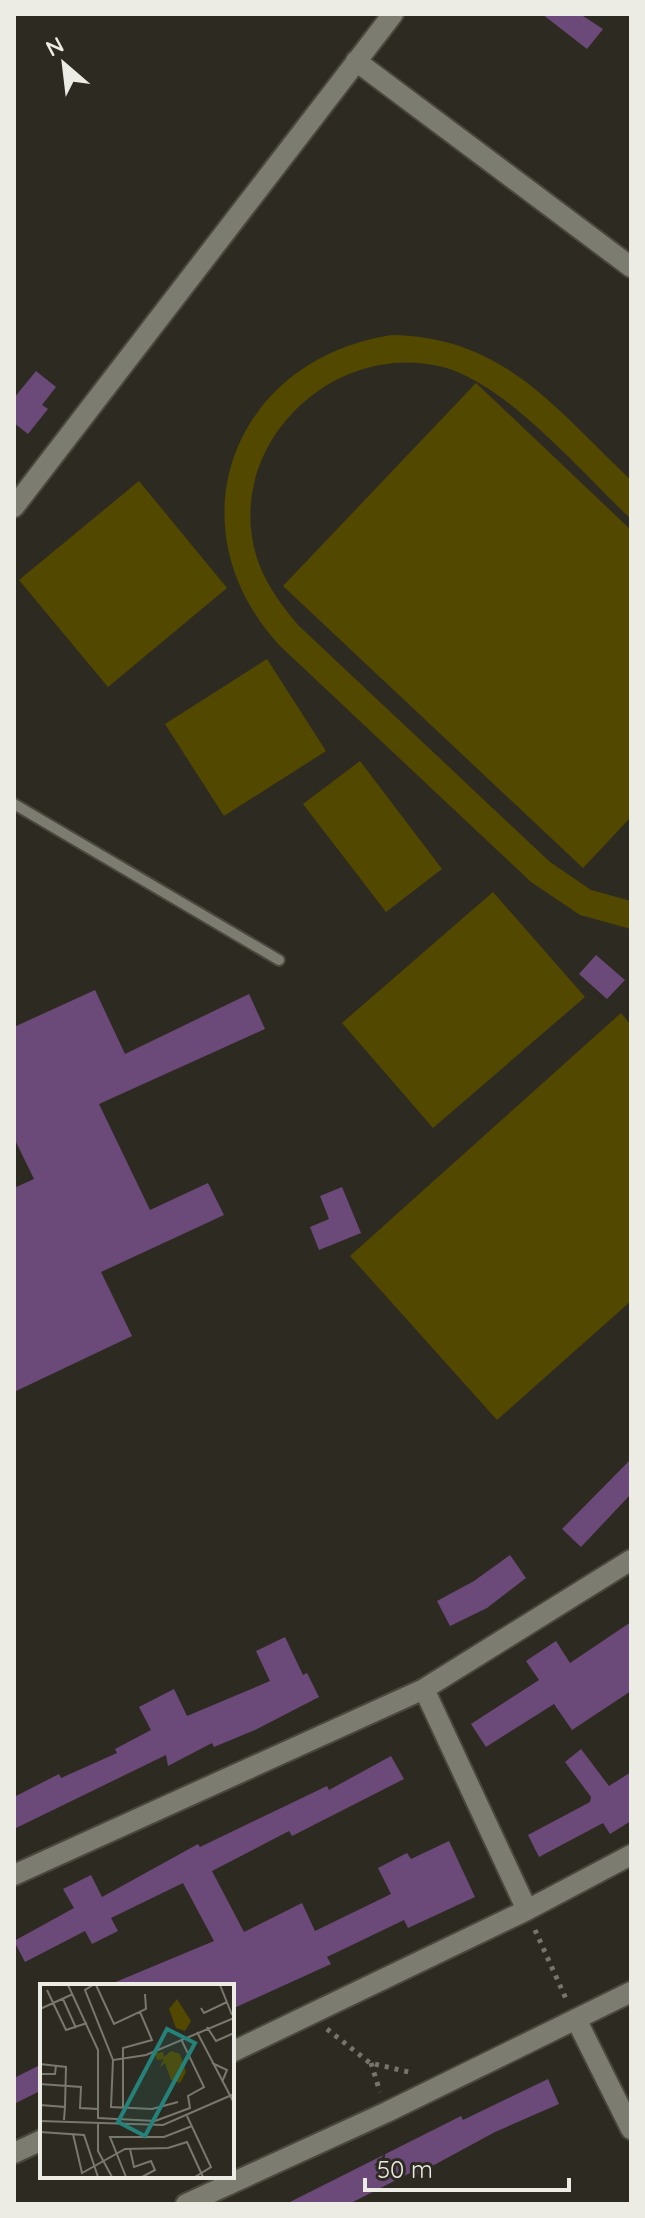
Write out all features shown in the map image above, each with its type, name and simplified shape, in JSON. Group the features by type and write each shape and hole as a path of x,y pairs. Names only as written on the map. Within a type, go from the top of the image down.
{"street":[{"path":"14,507 393,14"},
{"path":"356,61 631,267"},
{"path":"14,1875 424,1689 631,1560"},
{"path":"424,1689 527,1910"},
{"path":"234,2051 527,1910 631,1855"},
{"path":"186,2204 449,2082 631,1992"},
{"path":"576,2019 631,2129"},
{"path":"14,2153 40,2141"}],"lane":[{"path":"14,804 279,960"}],"path":[{"path":"527,1910 576,2019"},
{"path":"311,2016 370,2063 449,2082"}],"shaded area":[{"path":"392,335 432,339 466,349 497,363 525,382 552,403 631,480 631,519 543,432 492,391 443,367 401,363 361,370 324,387 293,412 269,444 255,481 250,522 259,564 276,596 298,625 550,862 591,890 631,901 631,929 580,915 531,882 279,645 246,598 228,549 225,501 235,454 258,412 292,377 337,350"},
{"path":"476,383 631,530 631,817 583,868 283,586"},
{"path":"139,481 227,588 108,687 19,580"},
{"path":"267,659 326,751 224,816 165,724"},
{"path":"360,761 442,869 386,912 303,804"},
{"path":"493,892 585,997 433,1128 342,1023"},
{"path":"621,1013 631,1025 631,1301 497,1420 350,1256"}],"building":[{"path":"542,14 580,14 603,29 587,49"},
{"path":"36,371 56,387 42,405 48,409 28,434 14,423 14,398"},
{"path":"596,955 625,980 607,999 579,974"},
{"path":"95,990 125,1054 249,994 265,1029 99,1104 150,1210 208,1183 224,1215 101,1272 132,1336 14,1392 14,1188 34,1179 14,1138 14,1027"},
{"path":"342,1187 361,1233 319,1250 310,1227 329,1219 320,1196"},
{"path":"631,1459 631,1494 581,1547 562,1529"},
{"path":"510,1555 526,1578 487,1608 450,1626 437,1601 474,1581"},
{"path":"631,1622 631,1691 572,1730 554,1704 486,1747 471,1724 539,1680 526,1661 556,1641 570,1663"},
{"path":"285,1637 303,1675 307,1673 319,1697 257,1729 214,1747 212,1743 168,1766 166,1755 14,1829 14,1797 59,1774 61,1778 117,1753 115,1749 151,1730 139,1707 174,1689 187,1716 270,1681 256,1651"},
{"path":"581,1749 609,1786 631,1772 631,1821 610,1834 603,1823 539,1857 528,1835 590,1802 591,1797 565,1762"},
{"path":"391,1756 404,1779 292,1836 289,1831 212,1871 244,1932 302,1903 315,1931 391,1894 378,1868 407,1853 411,1859 449,1841 475,1897 408,1928 404,1920 327,1957 331,1964 234,2008 234,1984 111,1984 214,1941 183,1883 111,1918 118,1931 92,1944 85,1931 25,1962 14,1941 74,1908 63,1889 91,1875 102,1897 198,1844 200,1847 327,1786 329,1790"},
{"path":"40,2065 40,2091 14,2104 14,2078"},
{"path":"548,2079 559,2104 495,2132 412,2177 410,2173 349,2204 286,2204 461,2116 463,2120"}]}
